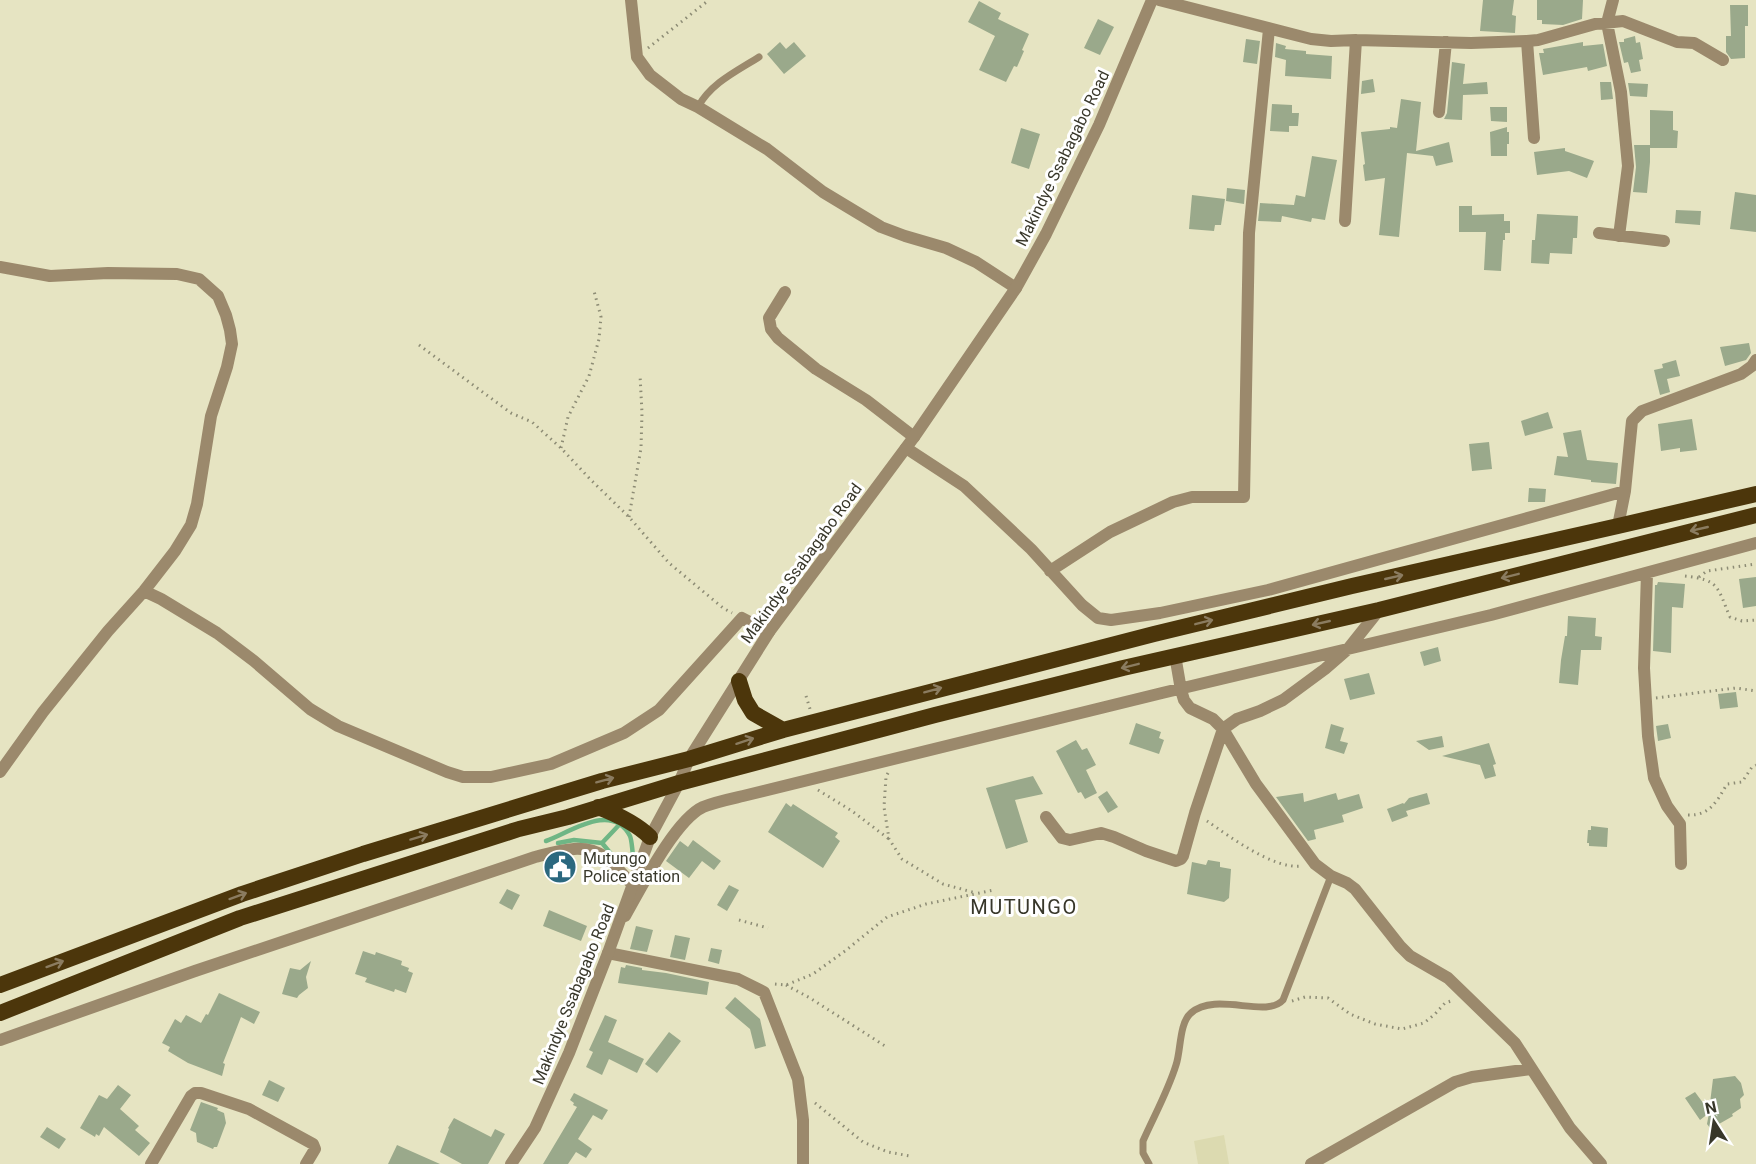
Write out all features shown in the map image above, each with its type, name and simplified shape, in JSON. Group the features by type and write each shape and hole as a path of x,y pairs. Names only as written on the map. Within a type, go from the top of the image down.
{"highway":[{"path":"0,985 242,894 363,854 603,781 689,759 783,730 1177,628 1756,494"},
{"path":"0,1013 240,918 519,829 568,817 679,783 935,715 1175,655 1378,610 1756,515"},
{"path":"739,681 745,700 753,713 783,730"},
{"path":"598,807 644,831 650,837"}],"street":[{"path":"631,0 637,57 651,75 681,99 767,149 823,192 881,227 946,248 976,262 1016,288"},
{"name":"Makindye Ssabagabo Road","path":"511,1164 535,1128 569,1053 650,837 689,759 769,632 906,448 1016,288 1047,234 1094,135 1152,0"},
{"path":"1159,0 1318,40 1483,43 1527,41 1595,24 1623,21 1677,42 1694,43 1723,60"},
{"path":"1613,0 1607,23 1621,92 1628,166 1620,236"},
{"path":"1050,571 1110,532 1173,502 1192,497 1244,497 1249,233 1269,29"},
{"path":"1345,221 1356,40"},
{"path":"1527,41 1534,138"},
{"path":"1439,112 1446,42"},
{"path":"1599,233 1664,241"},
{"path":"0,267 51,276 108,273 177,274 199,279 218,296 226,315 232,344 211,416 197,504 191,525 175,551 43,712 0,772"},
{"path":"785,292 769,318 771,329 778,338 816,369 866,400 914,436"},
{"path":"1618,526 1625,491 1632,421 1636,415 1741,374 1756,360"},
{"path":"906,448 964,486 1031,549 1082,605 1098,618 1111,620 1268,590 1625,491"},
{"path":"616,932 678,829 702,808 897,758 1491,615 1756,543"},
{"path":"1647,573 1644,668 1648,736 1654,778 1667,806 1680,824 1681,864"},
{"path":"144,591 217,633 310,709 338,726 463,777 491,777 551,764 624,733 659,710 742,618 769,632"},
{"path":"1046,817 1062,838 1070,840 1101,833 1176,861 1181,859 1223,729 1237,719 1283,700 1348,649 1378,610"},
{"path":"1175,655 1180,690 1184,700 1190,708 1214,719 1223,729 1256,784 1315,864 1355,889 1410,956 1448,978 1515,1043 1570,1128 1601,1164"},
{"path":"0,1040 195,971 535,857 569,848 588,850 604,856 633,885"},
{"path":"608,953 746,982 764,992 798,1079 803,1120 803,1164"},
{"path":"1311,1164 1455,1082 1472,1077 1532,1069"},
{"path":"151,1164 191,1096 195,1093 249,1109 313,1144 315,1149 306,1164"}],"lane":[{"path":"698,107 711,90 759,57"},
{"path":"1149,1164 1143,1153 1143,1141 1176,1064 1188,1015 1199,1006 1214,1004 1261,1007 1279,1004 1283,1000 1331,876"}],"path":[{"path":"637,57 709,0"},
{"path":"561,448 568,417 590,375 599,339 601,317 594,291"},
{"path":"419,345 511,413 532,422 629,516 669,563 723,608 742,618"},
{"path":"629,516 641,448 640,375"},
{"path":"1697,578 1707,571 1756,564"},
{"path":"1678,576 1703,578 1714,583 1730,617 1742,621 1756,620"},
{"path":"1646,699 1736,688 1756,691"},
{"path":"889,838 884,807 886,777 897,758"},
{"path":"1673,814 1694,815 1711,810 1727,784 1742,782 1752,767 1756,765"},
{"path":"804,781 852,811 889,838 902,859 943,884 977,894"},
{"path":"1196,813 1237,842 1273,861 1297,867 1315,864"},
{"path":"786,985 813,974 887,917 926,904 994,890"},
{"path":"739,920 768,928"},
{"path":"746,982 786,985 885,1046"},
{"path":"1279,1004 1305,998 1328,998 1350,1014 1375,1024 1402,1029 1424,1023 1445,1003 1456,999 1473,1001"},
{"path":"799,1091 863,1142 888,1152 910,1156"}],"shaded area":[{"path":"1224,1135 1229,1164 1198,1164 1194,1141"}],"building":[{"path":"1483,0 1514,0 1512,15 1516,16 1515,33 1480,31"},
{"path":"1537,0 1583,0 1582,19 1563,25 1542,24 1542,20 1537,20"},
{"path":"979,1 1001,13 998,19 1029,34 1017,67 1014,66 1006,82 979,70 995,36 968,22"},
{"path":"1730,5 1748,5 1748,26 1745,26 1745,58 1731,59 1726,52 1726,36 1731,36"},
{"path":"1098,19 1114,27 1100,55 1084,48"},
{"path":"1635,36 1636,43 1640,42 1643,59 1639,60 1641,71 1631,73 1628,62 1624,63 1619,42"},
{"path":"1246,39 1260,41 1257,64 1243,62"},
{"path":"780,42 786,49 794,42 806,56 784,74 767,54"},
{"path":"1583,42 1583,46 1603,44 1607,66 1588,71 1587,67 1543,75 1539,53 1544,53 1543,49"},
{"path":"1276,43 1286,46 1285,49 1306,51 1306,54 1332,56 1331,79 1285,76 1286,60 1275,57"},
{"path":"1452,62 1465,64 1463,84 1487,82 1488,94 1463,95 1462,120 1444,119 1447,113"},
{"path":"1373,79 1375,92 1361,94 1362,81"},
{"path":"1600,82 1611,82 1613,99 1601,100"},
{"path":"1628,83 1648,84 1647,97 1630,96"},
{"path":"1401,99 1421,102 1416,151 1449,142 1453,162 1436,166 1433,156 1407,153 1399,237 1379,235 1385,178 1365,181 1361,132 1397,128"},
{"path":"1272,104 1292,105 1292,113 1299,113 1298,126 1289,126 1289,132 1270,131"},
{"path":"1490,107 1507,107 1507,122 1491,121"},
{"path":"1650,110 1673,111 1673,130 1678,131 1677,148 1650,148"},
{"path":"1507,127 1509,144 1507,144 1507,156 1491,156 1490,132"},
{"path":"1021,128 1040,134 1029,169 1011,163"},
{"path":"1634,145 1650,145 1647,193 1633,192 1636,167"},
{"path":"1565,148 1565,151 1594,161 1587,178 1569,171 1537,175 1534,152"},
{"path":"1312,156 1337,160 1325,220 1312,218 1311,222 1282,216 1281,222 1258,221 1260,203 1294,205 1296,195 1305,197"},
{"path":"1227,188 1245,190 1244,204 1226,201"},
{"path":"1735,192 1756,195 1756,232 1730,229"},
{"path":"1192,195 1225,199 1221,225 1215,225 1214,231 1189,229"},
{"path":"1459,206 1472,206 1472,215 1504,214 1504,221 1510,221 1510,233 1505,233 1505,240 1503,240 1501,271 1484,270 1486,232 1459,232"},
{"path":"1676,210 1701,211 1700,225 1675,223"},
{"path":"1537,214 1578,216 1577,238 1573,238 1572,254 1550,253 1549,264 1531,263 1532,240 1535,240"},
{"path":"1749,343 1751,353 1746,360 1725,366 1720,347"},
{"path":"1676,360 1680,376 1667,379 1670,392 1660,395 1654,370 1663,368 1662,364"},
{"path":"1548,412 1553,428 1525,436 1521,421"},
{"path":"1692,419 1697,450 1680,452 1680,448 1661,451 1658,424"},
{"path":"1581,430 1587,460 1618,463 1616,484 1554,475 1557,456 1568,457 1563,433"},
{"path":"1489,442 1492,469 1472,471 1469,444"},
{"path":"1529,488 1546,489 1545,502 1528,502"},
{"path":"1756,577 1756,606 1743,608 1739,579"},
{"path":"1658,582 1685,584 1683,608 1672,607 1671,653 1653,651 1655,585"},
{"path":"1568,616 1596,618 1595,636 1602,637 1601,650 1581,650 1578,685 1559,683"},
{"path":"1438,647 1441,661 1424,666 1420,652"},
{"path":"1369,673 1375,694 1350,700 1344,679"},
{"path":"1736,692 1738,707 1720,709 1718,694"},
{"path":"1136,723 1161,732 1159,738 1164,740 1159,754 1129,744"},
{"path":"1331,724 1344,728 1340,741 1348,743 1344,754 1325,748"},
{"path":"1668,724 1671,738 1658,741 1656,726"},
{"path":"1442,736 1444,747 1429,750 1416,741"},
{"path":"1076,740 1082,750 1087,748 1096,765 1086,770 1097,793 1085,799 1081,792 1078,793 1056,751"},
{"path":"1489,743 1496,764 1493,765 1496,776 1485,779 1480,765 1442,756"},
{"path":"1033,776 1043,794 1015,800 1028,842 1006,849 986,788"},
{"path":"1107,791 1118,807 1108,813 1098,797"},
{"path":"1303,793 1304,802 1336,793 1338,800 1359,794 1363,808 1342,815 1344,822 1314,830 1316,839 1308,841 1276,797"},
{"path":"1427,793 1430,804 1406,811 1408,816 1392,822 1387,809 1404,804 1409,798"},
{"path":"786,803 791,807 793,804 838,833 835,837 840,841 823,868 768,832"},
{"path":"1591,826 1608,828 1607,847 1589,846 1587,843 1588,830 1591,830"},
{"path":"693,840 721,861 714,870 702,861 689,878 666,861 680,841 688,847"},
{"path":"1208,860 1220,862 1220,867 1231,869 1229,898 1224,902 1187,894 1192,862 1206,865"},
{"path":"729,885 739,890 727,911 717,905"},
{"path":"507,889 520,895 512,910 499,903"},
{"path":"549,910 587,926 581,941 543,926"},
{"path":"636,926 653,930 647,952 630,949"},
{"path":"675,935 690,938 685,960 670,957"},
{"path":"711,948 722,950 719,964 708,961"},
{"path":"363,951 375,955 376,952 402,961 401,965 409,968 408,971 413,973 406,993 395,989 394,992 365,982 367,978 355,974"},
{"path":"311,961 306,977 308,988 297,998 282,994 290,968 300,970"},
{"path":"626,965 709,982 707,995 618,983 621,967 625,968"},
{"path":"219,993 260,1012 254,1024 241,1017 223,1063 225,1064 222,1076 188,1063 168,1051 170,1047 162,1043 175,1019 181,1023 186,1015 201,1023 206,1014 208,1015"},
{"path":"735,997 760,1019 766,1046 755,1049 750,1029 725,1008"},
{"path":"605,1015 617,1020 608,1042 644,1059 637,1073 609,1059 602,1075 586,1067 593,1052 589,1050"},
{"path":"669,1032 681,1041 657,1073 645,1064"},
{"path":"1735,1076 1741,1083 1744,1095 1740,1099 1741,1108 1719,1124 1718,1130 1710,1128 1707,1124 1709,1113 1700,1120 1685,1098 1695,1092 1709,1111 1713,1079"},
{"path":"269,1080 285,1088 278,1102 262,1095"},
{"path":"118,1085 131,1095 120,1109 139,1126 135,1130 150,1143 139,1156 104,1127 99,1136 96,1134 95,1137 80,1128 99,1095 107,1099"},
{"path":"574,1093 608,1110 602,1120 593,1115 578,1139 592,1149 586,1158 576,1152 568,1164 543,1164 577,1107 570,1100"},
{"path":"201,1102 218,1108 217,1110 224,1113 226,1123 217,1147 213,1149 197,1142 196,1133 190,1130"},
{"path":"454,1118 491,1137 495,1129 505,1134 488,1164 462,1164 440,1152"},
{"path":"47,1127 66,1139 59,1149 40,1137"},
{"path":"397,1145 440,1164 388,1164"}],"waterway":[{"path":"546,841 590,822 613,821 622,826 630,836 633,855 629,860 623,862 612,855 602,843 574,840 558,843"},
{"path":"602,843 619,825"}],"place":[{"name":"Mutungo Police station","path":"560,867"}],"district":[{"name":"MUTUNGO","path":"1024,907"}]}
